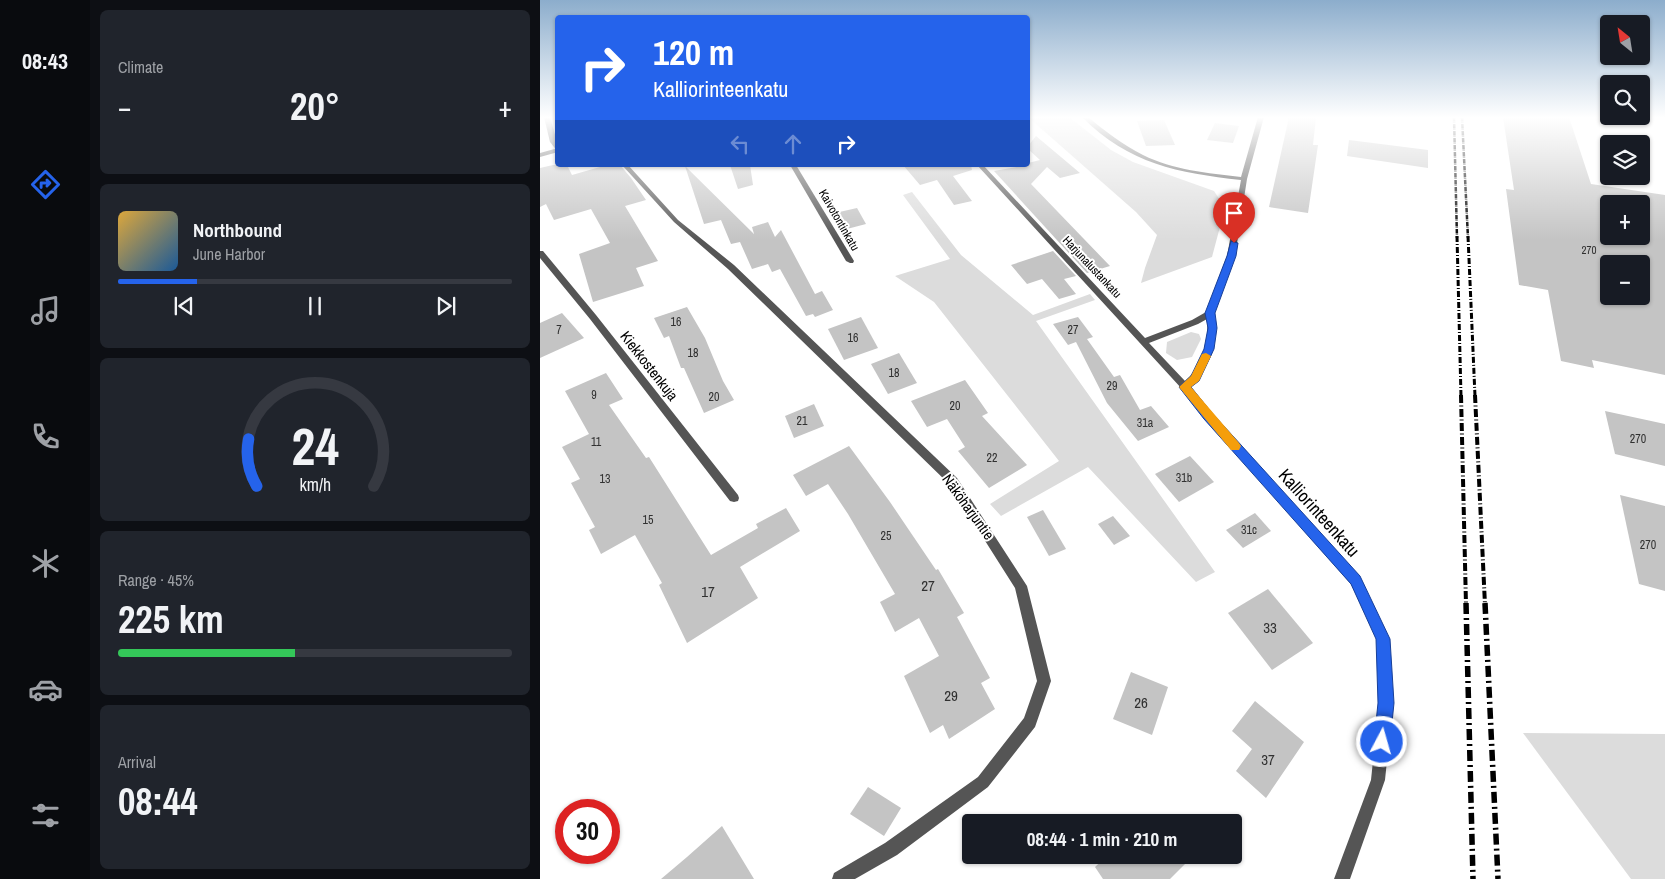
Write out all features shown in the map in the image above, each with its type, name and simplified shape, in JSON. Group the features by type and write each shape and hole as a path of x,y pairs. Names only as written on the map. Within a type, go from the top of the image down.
{"street":[{"path":"1146,158 1205,174 1244,180"},
{"path":"1185,387 1195,378 1209,349 1213,328 1210,313 1232,256 1244,180 1250,158"},
{"name":"Näköharjuntie","path":"627,167 676,221 731,267 953,481 1022,586 1044,681 1030,722 983,782 891,849 840,879"},
{"name":"Kaivotontinkatu","path":"794,167 850,261"},
{"name":"Harjunalustankatu","path":"982,167 1185,387"},
{"name":"Kiekkostenkuja","path":"542,258 593,317 734,498"},
{"path":"1142,342 1195,322 1210,313"},
{"name":"Kalliorinteenkatu","path":"1185,387 1208,416 1356,580 1383,639 1386,703 1378,780 1342,879"}],"shaded area":[{"path":"1075,158 1126,158 1214,191 1225,208 1212,257 1141,283 1157,235 1136,212"},
{"path":"912,192 961,255 1033,315 1090,294 1095,300 1036,321 1215,572 1196,582 1088,467 1001,516 990,504 1059,461 934,302 895,276 950,259 903,195"},
{"path":"1191,332 1199,334 1201,339 1192,357 1177,360 1166,353 1167,342"},
{"path":"1523,733 1665,734 1665,879 1631,879"}],"building":[{"path":"1038,158 1062,158 1080,173 1060,178 1047,167 1031,184 1110,266 1087,273 994,171 1030,167 1030,162 1040,160"},
{"path":"1280,158 1316,158 1308,213 1269,207"},
{"path":"1361,158 1428,158 1428,168"},
{"path":"1509,158 1582,158 1591,184 1665,195 1665,375 1592,360 1594,368 1561,361 1548,290 1519,285 1506,189 1514,190"},
{"path":"553,165 555,167 568,167 572,175 600,167 622,167 646,200 625,206 658,261 636,268 644,286 593,302 579,254 610,243 591,209 554,220 546,204 540,207 540,168"},
{"path":"685,167 754,234 752,227 768,222 775,237 781,230 815,294 822,291 833,310 815,317 813,314 806,316 780,269 772,272 768,264 752,269 740,242 731,244 721,220 704,224"},
{"path":"731,167 750,167 753,185 738,189"},
{"path":"905,167 971,167 972,170 953,176 972,201 954,205 937,180 920,185"},
{"path":"857,208 866,224 843,230 835,213"},
{"path":"1053,251 1076,276 1064,279 1076,294 1059,299 1042,279 1027,284 1011,265"},
{"path":"687,307 705,338 723,381 734,400 704,413 684,368 681,368 669,336 664,338 654,318"},
{"path":"562,313 584,338 540,358 540,323"},
{"path":"861,317 878,348 844,360 828,329"},
{"path":"1078,317 1093,337 1087,339 1114,377 1120,375 1140,410 1151,406 1169,427 1138,441 1107,403 1076,342 1068,345 1053,324"},
{"path":"899,353 917,383 888,394 871,364"},
{"path":"606,373 623,399 609,405 646,458 649,457 711,555 758,528 756,524 786,508 800,531 740,567 758,598 687,643 659,585 662,583 635,535 601,554 589,530 595,527 571,483 580,479 562,447 589,434 565,391"},
{"path":"965,380 988,413 982,416 1027,465 989,488 958,451 965,447 947,419 927,427 911,401"},
{"path":"814,404 824,426 794,438 785,416"},
{"path":"1605,411 1665,424 1665,466 1615,454"},
{"path":"849,446 936,570 938,569 964,613 957,617 990,678 981,683 995,709 949,739 943,725 930,733 904,676 939,656 919,618 895,632 880,602 895,594 848,514 828,484 806,496 793,475"},
{"path":"1190,456 1214,482 1179,502 1155,474"},
{"path":"1620,495 1665,506 1665,591 1639,584"},
{"path":"1043,510 1066,549 1049,556 1027,517"},
{"path":"1255,513 1271,531 1243,548 1226,530"},
{"path":"1113,516 1130,536 1114,545 1098,524"},
{"path":"1268,589 1313,643 1272,670 1228,613"},
{"path":"1131,672 1168,687 1152,735 1113,719"},
{"path":"1255,701 1304,742 1266,798 1236,771 1252,749 1232,731"},
{"path":"868,787 901,808 884,836 850,814"},
{"path":"722,826 754,879 661,879 687,857"},
{"path":"1098,864 1185,864 1170,879 1103,879 1095,867"}],"railway":[{"path":"1455,158 1457,238"},
{"path":"1464,158 1468,238"},
{"path":"1457,236 1461,396"},
{"path":"1468,236 1475,396"},
{"path":"1461,395 1466,605"},
{"path":"1475,395 1485,605"},
{"path":"1466,603 1473,879"},
{"path":"1485,603 1498,879"}],"slow traffic":[{"path":"1206,356 1195,378 1185,387 1235,446"}],"route":[{"path":"1234,243 1232,256 1210,313 1213,328 1209,349 1195,378 1185,387 1208,416 1356,580 1383,639 1386,703 1382,742"}]}
